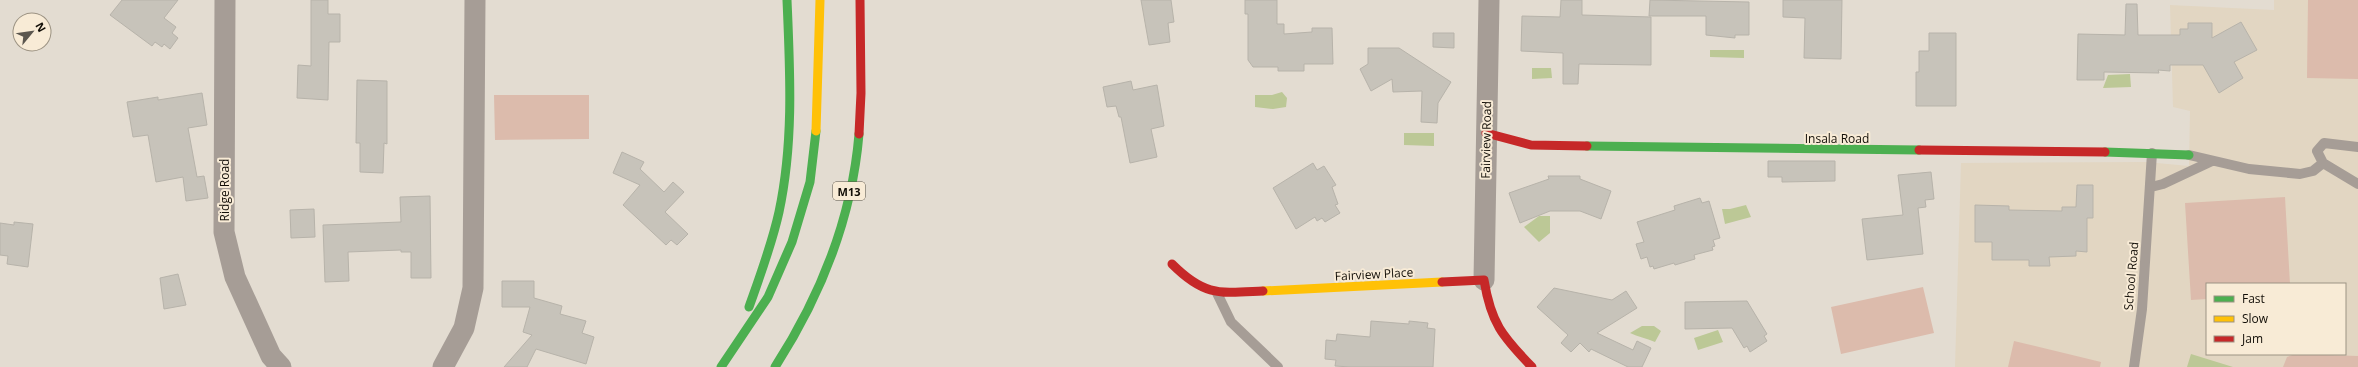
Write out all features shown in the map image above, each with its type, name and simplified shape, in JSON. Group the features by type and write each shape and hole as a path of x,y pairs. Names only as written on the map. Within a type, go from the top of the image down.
{"main road":[{"path":"736,344 770,245 786,168 790,132 791,75 787,0"},
{"path":"722,367 768,297 792,242 810,182 817,121 820,0"},
{"name":"M13","path":"775,367 812,304 841,227 855,166 860,107 860,0"},
{"name":"Insala Road","path":"1486,133 1531,145 2152,153 2189,155"},
{"name":"Fairview Place","path":"1172,264 1185,278 1198,286 1217,293 1484,280"},
{"path":"1484,280 1490,315 1497,329 1532,367"}],"street":[{"name":"Ridge Road","path":"225,0 224,232 236,277 271,356 280,367"},
{"path":"443,367 464,328 473,288 475,0"},
{"name":"Fairview Road","path":"1484,280 1489,0"}],"lane":[{"path":"2358,147 2324,143 2317,151 2323,163 2358,184"},
{"name":"School Road","path":"2134,367 2142,309 2152,153"},
{"path":"2189,155 2250,169 2300,174 2313,171 2323,163"},
{"path":"2151,187 2163,184 2212,161"},
{"path":"1217,293 1230,322 1278,367"}],"shaded area":[{"path":"2274,0 2358,0 2358,367 1955,367 1961,163 2146,162 2189,166 2190,111 2173,107 2170,5 2274,10"},
{"path":"2308,0 2358,0 2358,79 2307,78"},
{"path":"1710,50 1744,50 1744,58 1710,57"},
{"path":"1532,68 1551,68 1552,78 1532,79"},
{"path":"2130,74 2131,87 2103,88 2108,75"},
{"path":"1282,92 1287,98 1286,107 1273,109 1255,107 1255,95 1272,95"},
{"path":"494,95 589,95 589,139 495,140"},
{"path":"1404,133 1434,133 1434,146 1404,145"},
{"path":"2285,197 2290,283 2206,283 2206,299 2191,300 2185,203"},
{"path":"1746,205 1751,217 1725,224 1722,209 1730,209"},
{"path":"1539,216 1550,216 1550,233 1539,242 1524,227"},
{"path":"1923,287 1934,333 1841,354 1831,307"},
{"path":"1642,326 1654,326 1661,331 1655,342 1630,333"},
{"path":"1718,330 1723,342 1698,350 1694,338"},
{"path":"2014,341 2101,362 2100,367 2008,367"},
{"path":"2191,354 2233,367 2187,367"},
{"path":"2292,355 2358,356 2358,367 2283,367 2287,357"}],"building":[{"path":"122,0 178,0 164,18 176,27 172,33 178,38 170,49 164,44 162,47 155,42 152,46 110,15"},
{"path":"311,0 328,0 328,14 340,14 340,42 329,42 328,100 297,98 298,65 311,66"},
{"path":"1141,0 1171,0 1174,22 1168,23 1170,42 1149,45"},
{"path":"1245,0 1277,0 1277,24 1284,24 1284,34 1312,32 1312,28 1332,28 1333,64 1304,64 1304,71 1278,71 1278,67 1253,67 1248,60 1248,14 1245,14"},
{"path":"1561,0 1582,0 1582,15 1651,17 1651,65 1579,64 1578,84 1563,84 1563,53 1521,51 1522,16 1560,17"},
{"path":"1650,0 1749,2 1749,35 1735,35 1735,38 1706,35 1706,16 1649,16"},
{"path":"1783,0 1842,0 1841,59 1804,58 1805,18 1783,17"},
{"path":"2126,4 2137,4 2138,35 2180,35 2180,29 2188,29 2188,23 2212,23 2212,38 2241,22 2257,50 2234,62 2243,78 2219,93 2203,65 2170,65 2170,71 2158,70 2159,73 2104,72 2104,80 2077,80 2078,34 2125,35"},
{"path":"1433,33 1454,33 1454,48 1433,47"},
{"path":"1929,33 1956,33 1956,106 1916,106 1916,72 1919,72 1919,51 1929,51"},
{"path":"1368,48 1399,48 1451,82 1438,103 1437,123 1421,122 1422,91 1393,92 1392,79 1371,91 1360,69 1368,64"},
{"path":"357,80 387,81 387,144 384,143 383,173 360,172 360,143 356,143"},
{"path":"1131,81 1133,90 1157,85 1164,126 1151,129 1157,157 1130,163 1121,117 1119,117 1116,106 1107,107 1103,87"},
{"path":"202,93 207,125 188,128 197,177 204,176 208,198 186,201 183,177 156,182 148,135 133,137 127,102 158,97 158,100"},
{"path":"622,152 644,162 640,169 664,192 673,182 684,192 665,212 688,234 677,245 671,240 666,245 623,205 640,185 613,173"},
{"path":"1768,161 1835,161 1835,181 1782,182 1782,177 1768,177"},
{"path":"1313,163 1317,170 1324,166 1336,185 1332,187 1338,204 1335,205 1340,213 1325,222 1322,218 1317,221 1315,217 1296,229 1273,188"},
{"path":"1931,172 1934,199 1925,200 1926,207 1918,208 1923,254 1867,260 1862,219 1903,215 1898,175"},
{"path":"1548,176 1580,176 1580,179 1611,191 1601,219 1580,211 1550,211 1520,223 1509,193 1549,179"},
{"path":"2077,185 2093,185 2093,218 2087,218 2087,252 2076,251 2076,256 2049,257 2050,266 2029,266 2029,260 1992,260 1992,242 1975,242 1975,205 2009,206 2009,210 2062,211 2062,207 2076,207"},
{"path":"430,196 431,278 411,278 411,252 401,252 401,250 348,252 349,281 325,282 323,225 401,222 400,197"},
{"path":"1700,198 1702,203 1709,201 1720,238 1713,240 1715,246 1712,247 1713,250 1694,255 1695,259 1675,265 1674,263 1654,269 1653,266 1650,267 1647,257 1641,259 1636,244 1644,242 1637,222 1675,210 1674,206"},
{"path":"314,209 315,237 291,238 290,210"},
{"path":"14,222 33,224 28,267 7,264 8,256 0,255 0,223 14,225"},
{"path":"178,274 186,305 164,309 160,278"},
{"path":"502,281 534,281 534,298 562,306 560,314 586,321 582,333 594,337 586,364 536,349 527,367 504,367 532,335 523,332 530,307 502,307"},
{"path":"1554,288 1612,300 1626,291 1637,308 1597,333 1633,350 1637,341 1651,348 1642,367 1628,367 1591,349 1589,352 1580,343 1571,352 1561,343 1568,335 1537,307"},
{"path":"1747,301 1767,334 1764,336 1767,341 1750,352 1747,346 1744,348 1732,328 1685,329 1685,302"},
{"path":"1371,321 1409,324 1409,321 1428,323 1427,328 1435,329 1433,367 1335,366 1336,360 1325,359 1326,340 1336,341 1337,334 1370,337"}],"traffic: fast":[{"path":"749,307 773,236 784,186 790,106 787,0"},
{"path":"721,367 768,297 792,242 810,182 816,131"},
{"path":"775,367 806,313 820,285 831,256 849,196 859,134"},
{"path":"1587,146 1919,150"},
{"path":"2105,152 2189,155"}],"traffic: slow":[{"path":"816,131 820,0"},
{"path":"1263,291 1442,282"}],"traffic: jam":[{"path":"859,134 861,93 860,0"},
{"path":"1486,133 1531,145 1587,146"},
{"path":"1919,150 2105,152"},
{"path":"1172,264 1194,282 1204,288 1214,291 1263,291"},
{"path":"1442,282 1484,280 1490,307 1499,328 1505,337 1532,367"}]}
